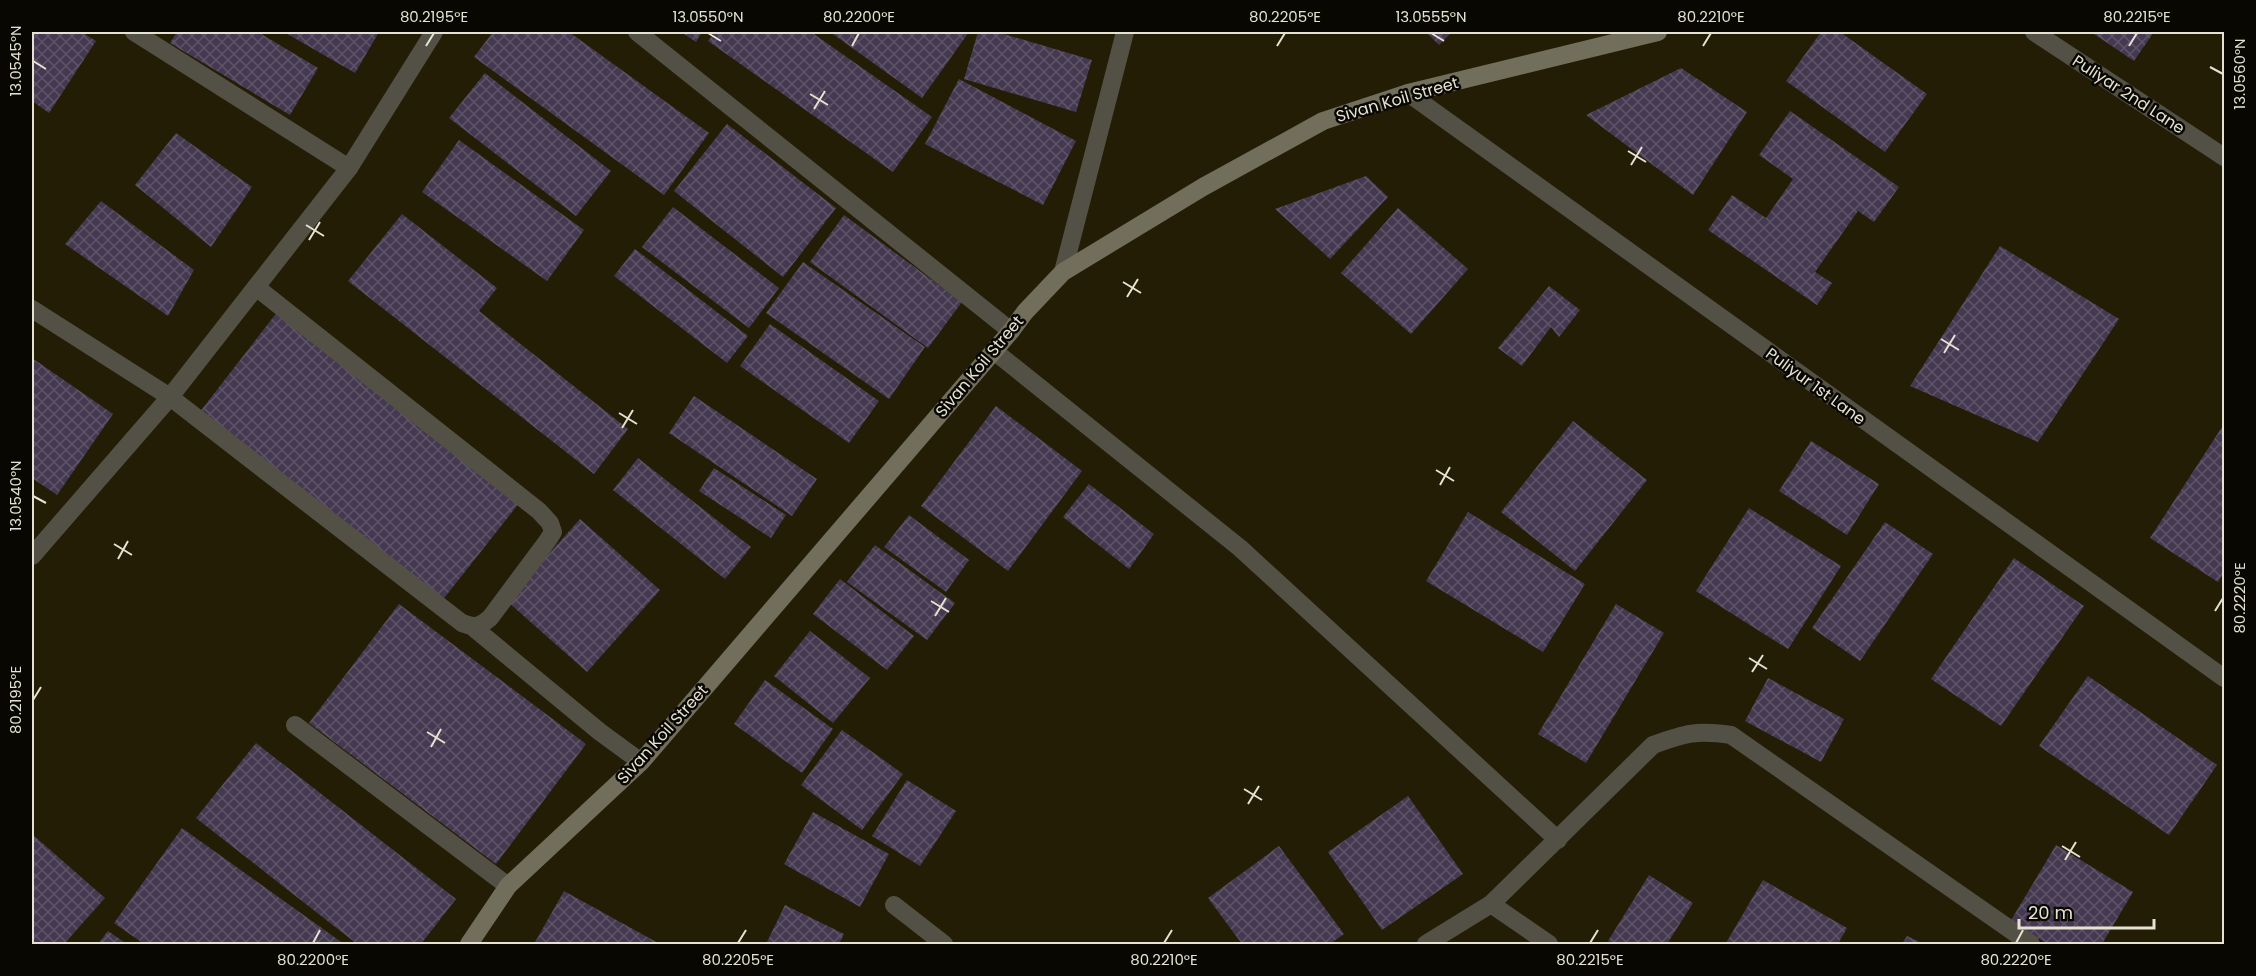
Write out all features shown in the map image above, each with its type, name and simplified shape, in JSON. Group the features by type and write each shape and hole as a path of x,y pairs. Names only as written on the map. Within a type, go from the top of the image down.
{"street":[{"path":"135,32 349,168"},
{"path":"32,556 170,397 349,168 434,32"},
{"path":"637,32 1011,331"},
{"path":"1063,272 1125,32"},
{"name":"Sivan Koil Street","path":"469,945 508,886 641,762 1025,312 1063,272 1203,187 1323,121 1408,93 1658,32"},
{"name":"Puliyar 2nd Lane","path":"2034,32 2224,157"},
{"name":"Puliyur 1st Lane","path":"1408,93 2224,678"},
{"path":"256,288 539,511 550,523 553,532 548,540 490,618 474,628"},
{"path":"32,309 170,397 462,623 474,628 600,732 641,762"},
{"path":"994,351 1240,548 1558,840"},
{"path":"295,725 508,886"},
{"path":"1426,945 1491,904 1653,745 1680,735 1705,731 1731,735 2031,945"},
{"path":"1491,904 1549,945"},
{"path":"894,905 944,945"}],"building":[{"path":"32,32 81,32 96,41 49,113 32,101"},
{"path":"177,32 258,32 318,68 290,115 170,43"},
{"path":"284,32 379,32 355,73"},
{"path":"493,32 569,32 709,133 664,195 474,57"},
{"path":"681,32 702,32 696,42"},
{"path":"715,32 811,32 932,117 893,172 708,41"},
{"path":"830,32 969,32 922,98"},
{"path":"978,32 997,32 1092,60 1076,112 964,79"},
{"path":"1426,32 1452,32 1439,45"},
{"path":"1821,32 1840,32 1927,94 1885,152 1786,81"},
{"path":"2091,32 2154,32 2134,61"},
{"path":"1681,68 1747,112 1693,195 1586,115"},
{"path":"485,73 611,171 576,216 449,118"},
{"path":"959,79 1076,141 1043,205 925,144"},
{"path":"1790,111 1899,187 1874,222 1858,211 1815,272 1832,283 1817,305 1708,230 1732,195 1766,218 1793,179 1759,155"},
{"path":"727,124 836,208 783,277 674,191"},
{"path":"176,133 252,187 211,247 135,185"},
{"path":"459,140 584,230 547,281 422,192"},
{"path":"1366,176 1388,197 1330,259 1275,209"},
{"path":"101,201 194,270 168,316 65,244"},
{"path":"673,207 779,288 749,328 642,247"},
{"path":"1398,208 1468,269 1411,334 1341,273"},
{"path":"402,214 497,288 479,311 628,429 594,474 348,281"},
{"path":"844,215 962,302 928,348 810,262"},
{"path":"2000,246 2119,319 2038,442 1910,386"},
{"path":"635,249 748,336 727,363 614,276"},
{"path":"803,262 925,347 889,399 766,313"},
{"path":"1549,286 1580,310 1559,337 1551,327 1522,366 1498,348"},
{"path":"278,311 520,502 441,602 199,413"},
{"path":"770,324 879,401 849,443 740,366"},
{"path":"32,358 113,414 57,495 32,478"},
{"path":"694,396 817,479 792,516 669,433"},
{"path":"996,406 1082,471 1008,571 921,506"},
{"path":"1573,421 1647,480 1575,571 1501,512"},
{"path":"2224,424 2224,572 2218,582 2150,538"},
{"path":"1811,441 1879,484 1847,535 1779,491"},
{"path":"638,458 751,547 725,579 613,490"},
{"path":"714,468 786,515 771,538 699,491"},
{"path":"1089,484 1154,534 1129,569 1063,517"},
{"path":"1749,508 1841,566 1788,649 1696,591"},
{"path":"1468,512 1585,584 1543,652 1426,581"},
{"path":"909,515 969,560 946,592 884,547"},
{"path":"580,519 660,590 587,672 507,601"},
{"path":"1885,522 1933,554 1860,661 1812,628"},
{"path":"875,545 955,603 927,640 847,582"},
{"path":"2014,558 2084,606 2001,726 1931,679"},
{"path":"840,579 914,636 887,670 813,614"},
{"path":"399,604 586,744 496,864 309,723"},
{"path":"1616,604 1664,633 1586,763 1538,734"},
{"path":"810,631 870,678 833,723 774,676"},
{"path":"2088,676 2217,765 2169,835 2039,746"},
{"path":"1768,678 1844,719 1821,762 1745,721"},
{"path":"765,680 833,729 802,773 734,724"},
{"path":"842,730 903,774 862,830 801,785"},
{"path":"256,743 456,899 421,944 357,944 196,818"},
{"path":"907,780 956,811 920,866 872,836"},
{"path":"1408,796 1463,874 1382,930 1328,852"},
{"path":"813,812 889,854 860,907 784,864"},
{"path":"182,828 344,944 144,944 114,923"},
{"path":"32,834 105,898 64,944 32,944"},
{"path":"2056,845 2133,892 2102,944 2048,944 2010,922"},
{"path":"1279,846 1344,934 1330,944 1242,944 1208,898"},
{"path":"1649,875 1693,903 1667,944 1614,944 1608,941"},
{"path":"1763,880 1847,928 1838,944 1726,943"},
{"path":"564,891 660,944 534,944"},
{"path":"785,905 844,934 839,944 766,944"},
{"path":"108,931 127,944 98,944"},
{"path":"1907,936 1924,944 1902,944"}]}
